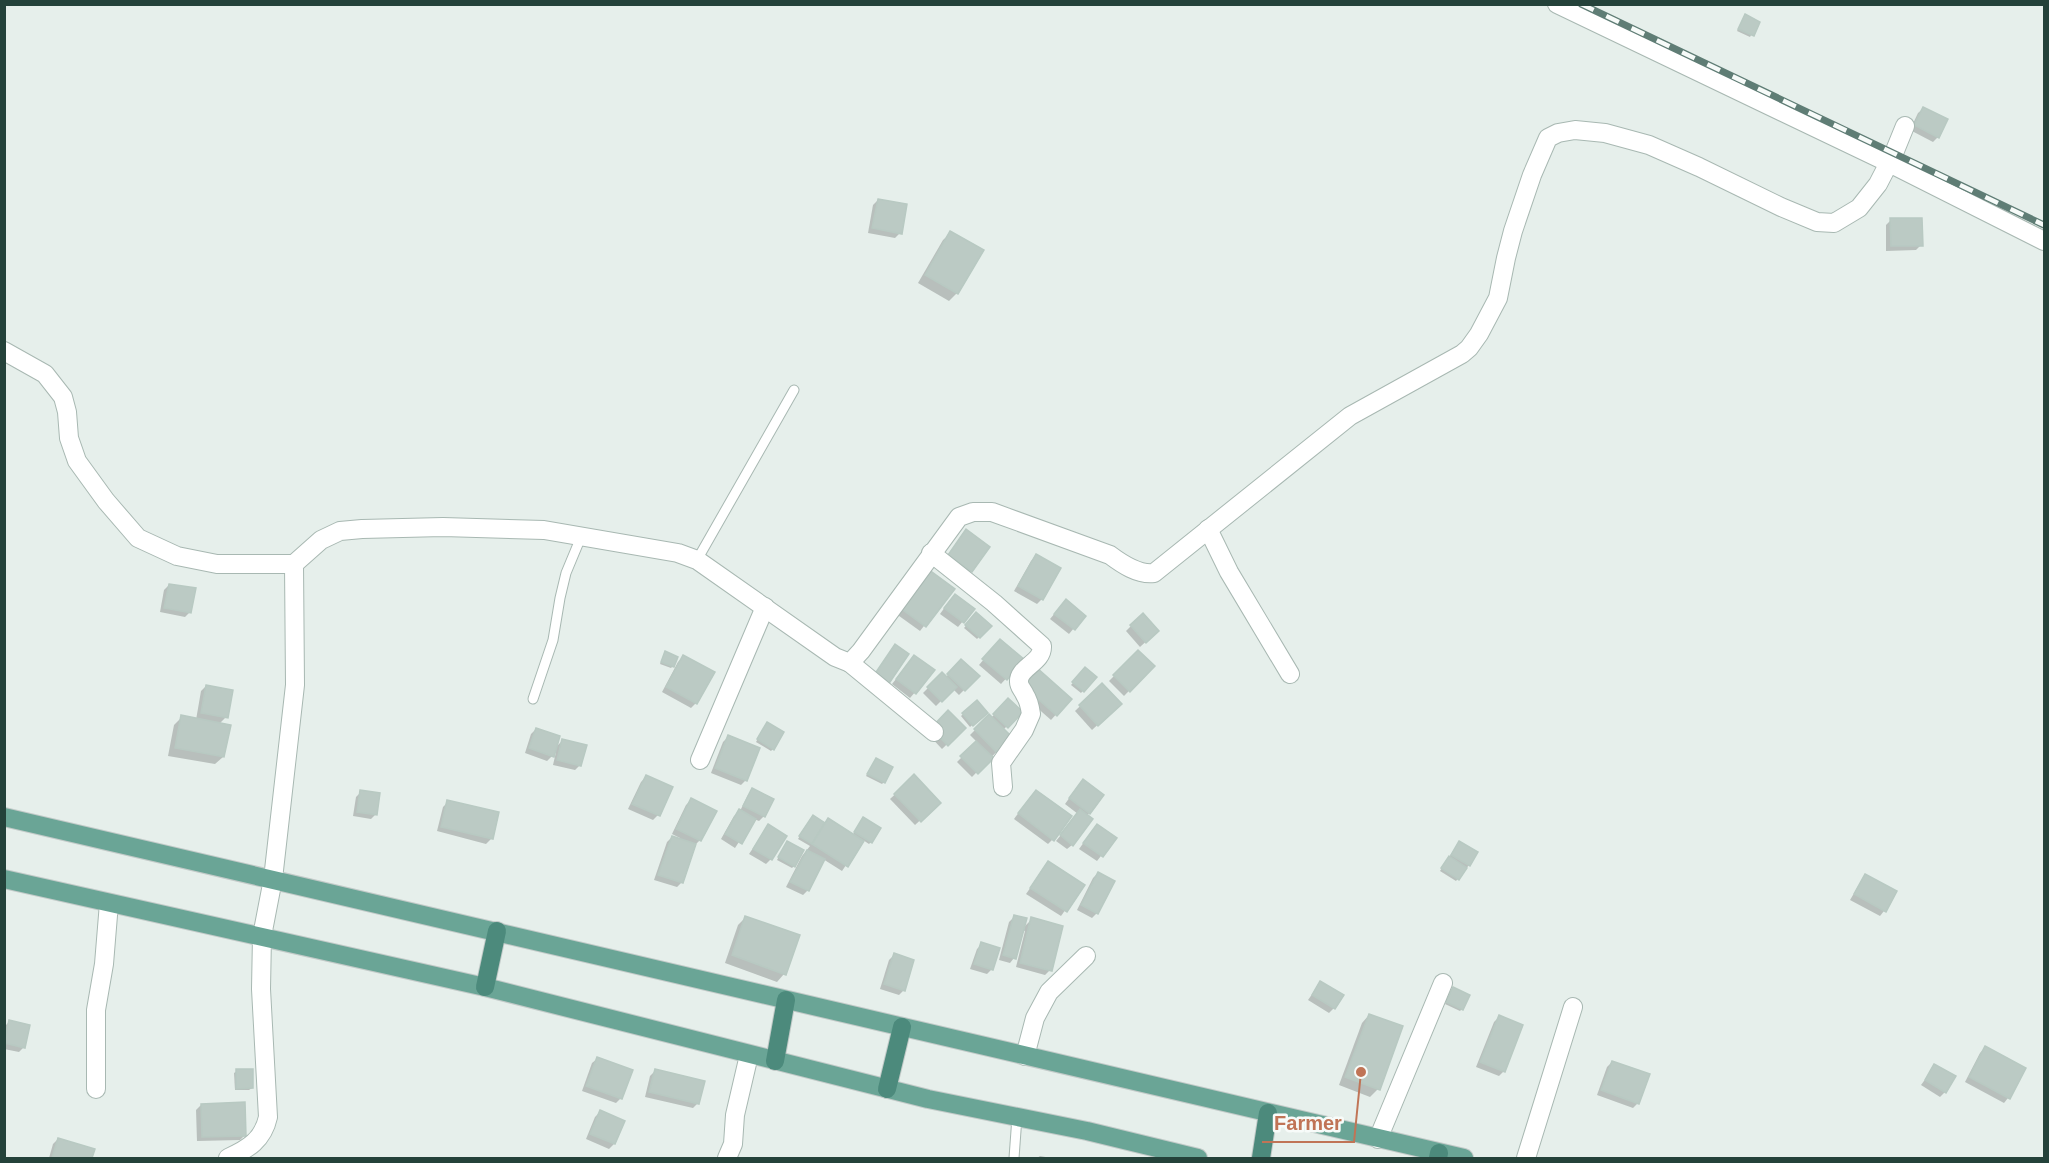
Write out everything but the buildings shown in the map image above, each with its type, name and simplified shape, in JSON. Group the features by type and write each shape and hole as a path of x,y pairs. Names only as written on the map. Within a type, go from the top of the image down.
{"highway":[{"path":"485,987 497,931"},
{"path":"775,1061 786,1000"},
{"path":"887,1089 902,1027"},
{"path":"1261,1158 1268,1113"}],"main road":[{"path":"4,817 1378,1138 1438,1156 1464,1158"},
{"path":"4,879 485,987 887,1089 1087,1131 1198,1158"}],"street":[{"path":"1557,4 1889,163 2044,241"},
{"path":"850,663 959,517 973,512 992,512 1110,555 1127,567 1148,574 1154,573 1350,416 1462,354 1479,334 1498,298 1513,231 1532,175 1548,138 1558,133 1575,130 1605,133 1648,145 1816,222 1834,223 1859,208 1878,184 1905,126"},
{"path":"4,351 45,374 63,396 68,412 69,438 78,461 106,501 138,538 177,556 217,564 294,564 321,540 339,531 443,527 544,530 678,554 697,560 835,657 850,663 934,732"},
{"path":"1208,529 1229,572 1290,674"},
{"path":"931,553 994,603 1042,646 1042,651 1035,662 1018,679 1031,714 1024,730 1001,763 1003,787"},
{"path":"228,1158 247,1149 259,1138 266,1128 268,1117 261,989 262,936 273,879 296,685 294,564"},
{"path":"700,759 765,607"},
{"path":"96,1089 96,1010 104,964 109,903"},
{"path":"1026,1056 1035,1018 1049,992 1086,956"},
{"path":"1378,1138 1443,983"},
{"path":"1526,1158 1573,1007"},
{"path":"727,1158 733,1144 735,1115 749,1055"}],"lane":[{"path":"697,560 794,390"},
{"path":"533,699 553,640 566,573 581,537"},
{"path":"1014,1158 1017,1117"}],"railway":[{"path":"1581,4 2044,225"}],"place":[{"name":"Farmer","path":"1361,1072"}]}
